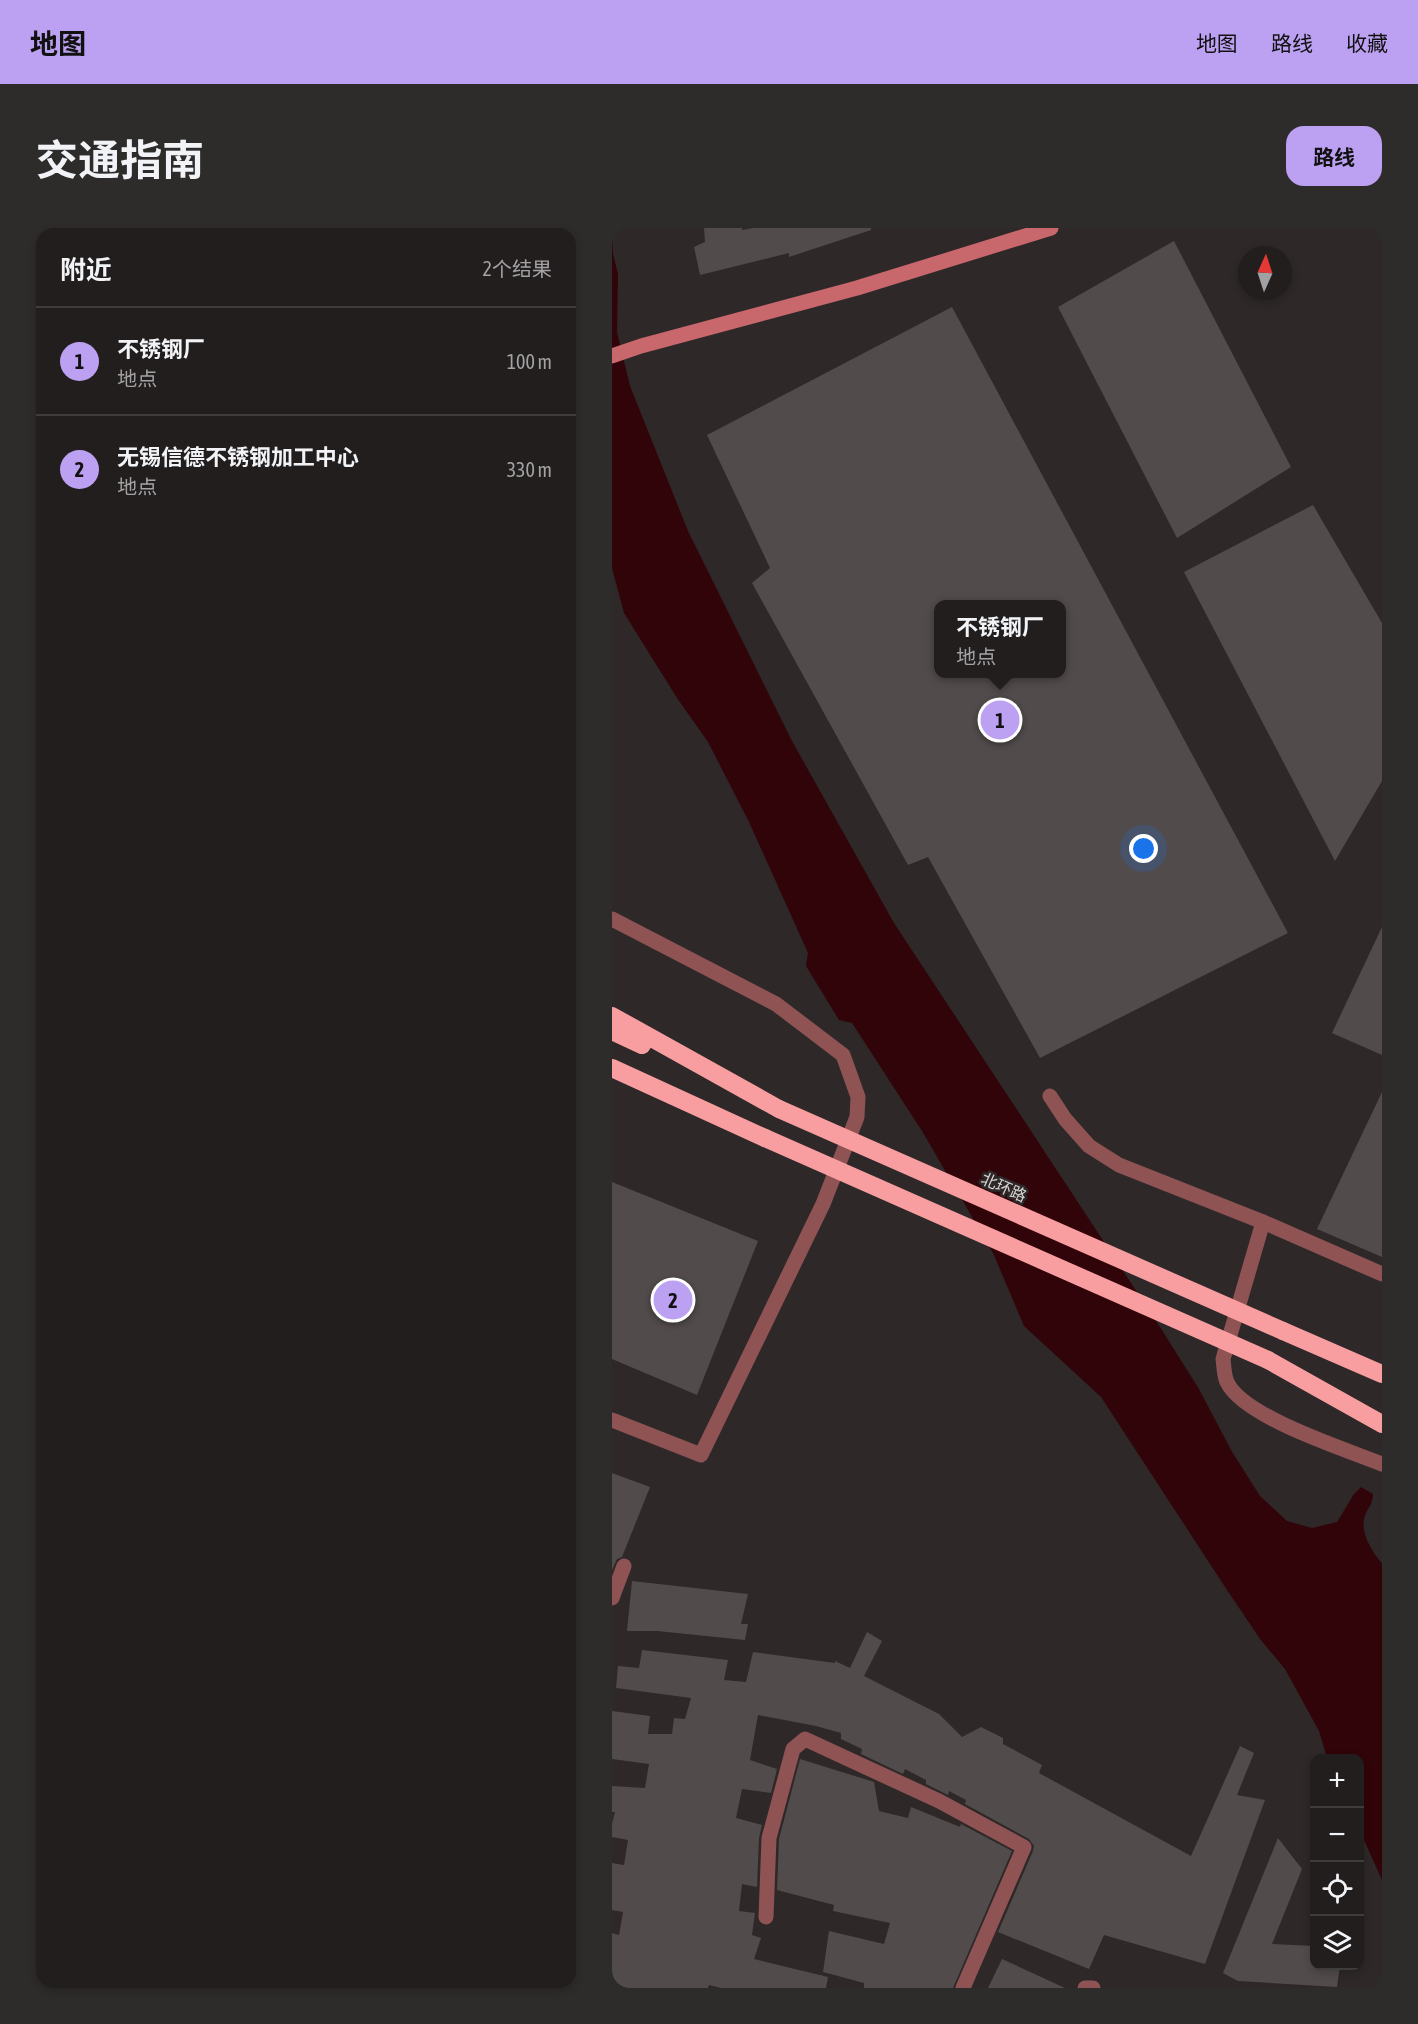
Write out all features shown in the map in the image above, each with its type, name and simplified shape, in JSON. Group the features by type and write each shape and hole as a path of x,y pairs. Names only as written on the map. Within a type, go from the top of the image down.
{"highway":[{"path":"612,1016 779,1109"},
{"name":"北环路","path":"612,1031 779,1109 1382,1374"},
{"path":"612,1068 765,1138 1382,1410"},
{"path":"612,1080 765,1138"},
{"path":"1282,1331 1382,1362"},
{"path":"1268,1360 1382,1424"}],"street":[{"path":"612,356 641,346 857,288 1051,228"},
{"path":"612,919 776,1004 843,1055 858,1097 857,1117 823,1204 701,1455 612,1420"},
{"path":"1050,1096 1065,1119 1089,1146 1119,1165 1263,1222 1382,1274"},
{"path":"1263,1222 1223,1359 1226,1382 1242,1399 1276,1422 1382,1464"},
{"path":"612,1598 624,1566"},
{"path":"766,1917 769,1838 793,1749 805,1739 939,1801 1024,1847 963,1988"},
{"path":"1085,1988 1093,1988"}],"shaded area":[{"path":"612,228 613,254 618,274 617,332 630,386 688,531 792,741 894,923 1160,1327 1199,1389 1231,1450 1260,1496 1287,1521 1312,1528 1337,1522 1354,1494 1361,1487 1373,1494 1365,1517 1364,1531 1368,1543 1382,1563 1382,1880 1364,1840 1364,1754 1326,1754 1319,1731 1285,1669 1260,1639 1101,1397 1024,1326 993,1253 922,1131 852,1023 839,1020 806,966 808,953 749,822 708,742 677,698 624,613 612,568"}],"building":[{"path":"704,228 742,228 742,230 753,228 871,228 871,230 789,257 789,253 700,275 694,247 705,242"},
{"path":"1174,241 1291,467 1177,538 1058,307"},
{"path":"952,307 1288,933 1040,1058 928,857 908,865 752,583 770,568 707,435"},
{"path":"1313,505 1382,623 1382,781 1335,861 1184,572"},
{"path":"1382,927 1382,1055 1332,1033"},
{"path":"1382,1092 1382,1257 1317,1229"},
{"path":"612,1182 758,1241 697,1395 612,1359"},
{"path":"612,1473 650,1487 622,1557 617,1559 612,1570"},
{"path":"632,1581 748,1594 741,1624 748,1624 745,1640 657,1631 627,1631"},
{"path":"867,1632 882,1641 864,1676 939,1714 962,1737 981,1727 1003,1738 1003,1744 1042,1765 1039,1773 1191,1856 1240,1746 1254,1753 1237,1795 1265,1800 1205,1964 1104,1935 1089,1969 998,1932 1033,1851 1034,1846 1029,1839 965,1804 966,1800 949,1791 948,1795 926,1784 926,1780 905,1769 903,1774 861,1754 862,1749 841,1739 841,1733 758,1715 750,1760 777,1769 771,1793 742,1789 736,1818 762,1825 759,1838 757,1887 742,1884 739,1911 755,1913 752,1935 761,1938 754,1959 828,1977 826,1988 721,1988 709,1985 708,1988 612,1988 612,1933 619,1935 623,1912 612,1910 612,1863 624,1865 628,1840 612,1837 615,1812 612,1812 612,1786 645,1788 649,1764 612,1759 612,1711 650,1716 648,1734 672,1734 674,1718 685,1719 691,1698 616,1688 618,1666 639,1668 642,1650 728,1660 724,1680 746,1682 753,1652 835,1663 835,1661 850,1668"},
{"path":"800,1759 874,1782 879,1811 908,1818 911,1807 960,1827 961,1824 1012,1851 953,1988 864,1988 864,1983 823,1972 829,1931 884,1944 890,1923 833,1911 834,1905 777,1890 779,1839"},
{"path":"1278,1838 1302,1869 1272,1944 1310,1946 1310,1970 1339,1970 1337,1987 1238,1981 1223,1973"},
{"path":"1002,1959 1065,1988 988,1988"}],"place":[{"name":"不锈钢厂","path":"1000,720"},
{"name":"无锡信德不锈钢加工中心","path":"673,1300"}]}
